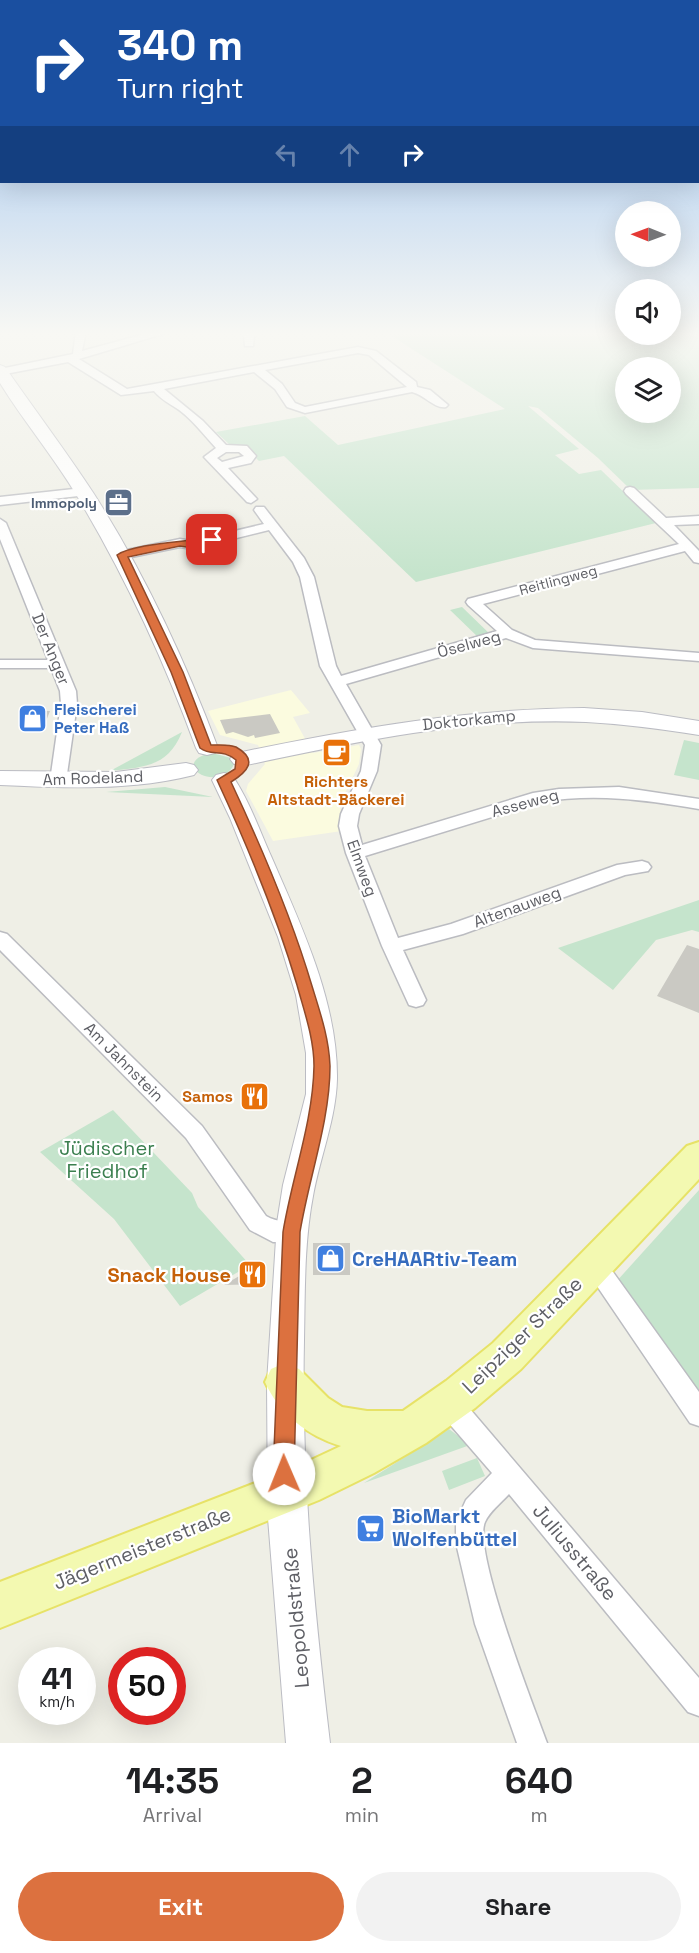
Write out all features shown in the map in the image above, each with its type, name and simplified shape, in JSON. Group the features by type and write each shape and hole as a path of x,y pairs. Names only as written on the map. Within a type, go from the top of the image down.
{"main road":[{"path":"28,412 83,492 122,555 177,672 207,748"},
{"name":"Doktorkamp","path":"242,759 421,724 512,715 619,717 699,728"},
{"path":"207,748 231,750 242,759 240,771 224,780 204,781 192,777 186,770 186,761 189,757 207,748"},
{"name":"Am Rodeland","path":"0,778 58,781 126,780 186,770"},
{"name":"Leopoldstraße","path":"224,780 252,840 288,928 321,1047 320,1099 297,1196 292,1232 285,1382 285,1493 308,1743"},
{"name":"Leipziger Straße","path":"285,1493 343,1468 409,1431 478,1382 507,1356 699,1156"},
{"path":"285,1382 304,1405 333,1425 360,1430 409,1431"},
{"name":"Jägermeisterstraße","path":"0,1605 285,1493"}],"street":[{"path":"187,412 223,449"},
{"path":"219,466 247,460 250,456 243,449 223,449 210,456 219,466 256,504 299,561 307,577 328,666 368,734"},
{"path":"630,491 688,546 699,560"},
{"path":"0,501 83,492"},
{"path":"663,522 699,520"},
{"name":"Der Anger","path":"0,522 68,691 69,704 58,781"},
{"path":"122,555 180,543 192,544 272,526"},
{"name":"Reitlingweg","path":"507,633 473,602 688,546"},
{"name":"Öselweg","path":"336,682 507,633 533,644 699,657"},
{"path":"0,664 56,664"},
{"name":"Elmweg","path":"368,734 373,746 373,756 369,771 350,814 348,826 355,853 416,1000"},
{"name":"Asseweg","path":"355,853 539,797 563,792 609,790 699,804"},
{"name":"Altenauweg","path":"392,946 456,928 623,869 642,867"},
{"name":"Am Jahnstein","path":"0,939 194,1132 258,1223 273,1232 292,1232"},
{"path":"590,1269 605,1279 699,1414"},
{"name":"Juliusstraße","path":"449,1404 699,1701"},
{"path":"510,1474 476,1510 470,1522 470,1543 487,1613 532,1743"}],"shaded area":[{"path":"291,690 310,713 293,717 313,753 359,745 361,749 359,764 340,804 342,831 273,841 246,791 248,784 265,764 258,745 220,735 208,711"}],"green space":[{"path":"490,412 536,412 579,449 555,455 579,474 601,470 656,523 416,582 284,456 259,461 243,445 230,445 216,432 305,416 338,445"},
{"path":"543,412 615,412 615,423 681,423 681,412 699,412 699,488 631,490 598,458"},
{"path":"462,607 492,636 480,639 450,610"},
{"path":"182,732 176,744 162,759 144,766 110,771"},
{"path":"684,740 699,743 699,780 674,775"},
{"path":"212,753 231,758 234,764 231,769 215,777 208,777 197,772 193,767 195,761"},
{"path":"165,787 213,797 106,792"},
{"path":"699,900 699,932 692,930 656,940 613,990 558,948"},
{"name":"Jüdischer Friedhof","path":"113,1110 192,1193 198,1207 250,1265 180,1306 114,1219 40,1152"},
{"path":"699,1190 699,1402 615,1283"},
{"path":"449,1429 470,1445 364,1483"},
{"path":"477,1458 485,1476 449,1490 442,1471"}],"building":[{"name":"Fleischerei Peter Haß","path":"31,710 50,711 44,726 24,726"},
{"path":"270,714 280,733 255,738 254,735 248,737 233,732 226,734 220,720"},
{"path":"687,945 699,949 699,1013 657,996"},
{"name":"CreHAARtiv-Team","path":"313,1243 350,1243 350,1275 313,1275"},
{"name":"Snack House","path":"256,1266 264,1274 264,1284 224,1285"}],"place":[{"name":"Immopoly","path":"118,503"},
{"name":"Fleischerei Peter Haß","path":"33,718"},
{"name":"Richters Altstadt-Bäckerei","path":"336,753"},
{"name":"Samos","path":"254,1096"},
{"name":"CreHAARtiv-Team","path":"331,1259"},
{"name":"Snack House","path":"252,1275"},
{"name":"BioMarkt Wolfenbüttel","path":"371,1528"}],"route":[{"path":"212,540 192,544 180,543 122,555 177,672 207,748 219,747 231,750 240,755 242,759 243,767 240,771 224,780 252,840 288,928 321,1047 320,1099 297,1196 292,1232 283,1437 284,1474"}]}
